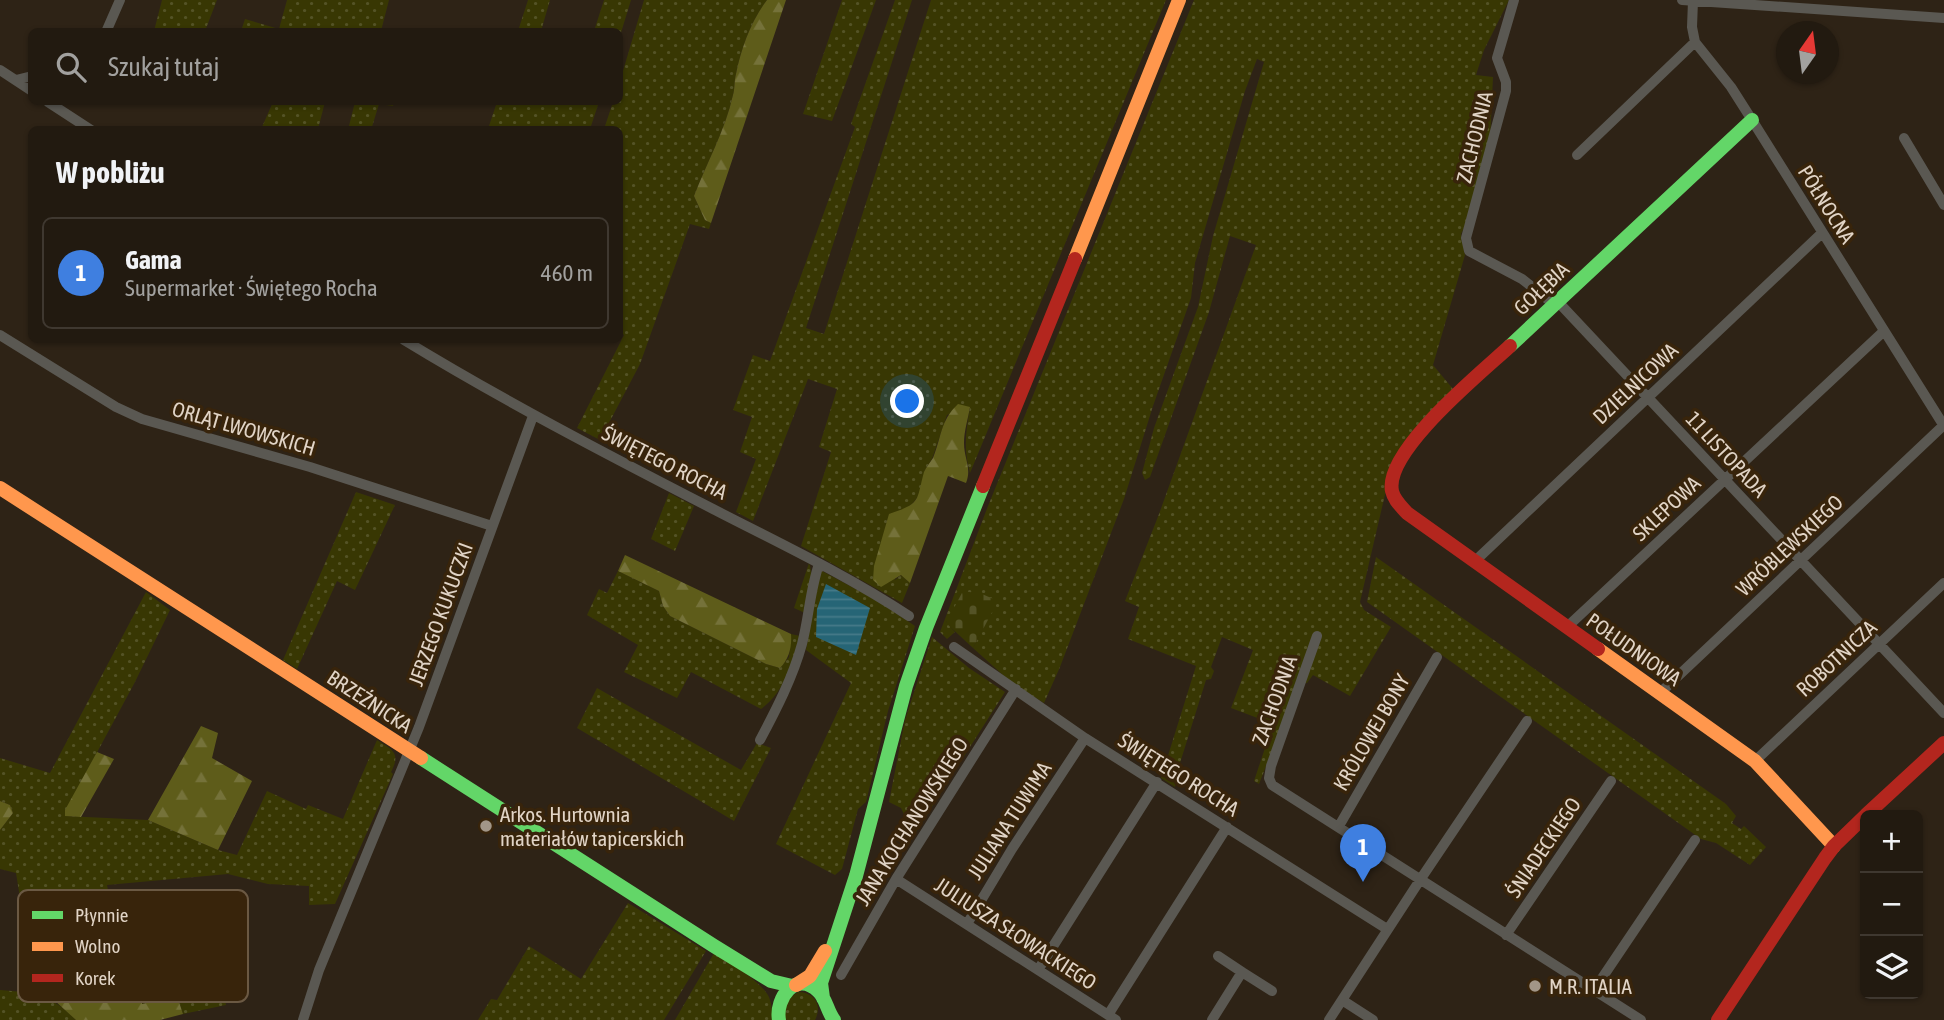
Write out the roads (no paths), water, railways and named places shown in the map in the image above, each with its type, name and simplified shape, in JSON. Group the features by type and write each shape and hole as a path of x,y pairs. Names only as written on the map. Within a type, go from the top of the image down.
{"main road":[{"path":"823,1020 821,983 856,876 906,686 926,628 1179,0"},
{"name":"GOŁĘBIA","path":"1396,504 1391,486 1394,468 1433,418 1752,120"},
{"name":"BRZEŹNICKA","path":"0,488 718,949 771,981 814,988 824,1001"},
{"name":"POŁUDNIOWA","path":"1396,504 1755,761 1834,846"},
{"path":"1872,810 1944,743"},
{"path":"1718,1020 1834,846 1860,822"},
{"path":"778,1013 781,994 810,976 839,926"},
{"name":"BRZEŹNICKA","path":"718,949 771,993 778,1013"},
{"path":"824,1001 834,1020"}],"street":[{"path":"108,28 120,0"},
{"name":"ZACHODNIA","path":"1467,245 1465,238 1507,88 1497,58 1514,0"},
{"path":"1682,0 1944,18"},
{"path":"1577,155 1695,42 1692,27 1693,1"},
{"name":"PÓŁNOCNA","path":"1695,42 1752,120 1944,425"},
{"path":"6,77 28,76"},
{"path":"6,77 28,89"},
{"path":"53,105 85,126"},
{"path":"1904,138 1944,205"},
{"name":"DZIELNICOWA","path":"1474,562 1822,233"},
{"name":"11 LISTOPADA","path":"1467,245 1469,251 1522,279 1551,302 1561,305 1944,713"},
{"name":"SKLEPOWA","path":"1567,627 1884,331"},
{"name":"ORLĄT LWOWSKICH","path":"0,335 116,407 142,419 310,467 492,526"},
{"name":"ŚWIĘTEGO ROCHA","path":"409,343 533,416 819,564 909,615"},
{"name":"JERZEGO KUKUCZKI","path":"303,1020 319,970 419,727 533,416"},
{"name":"WRÓBLEWSKIEGO","path":"1660,693 1944,425"},
{"path":"760,740 801,647 812,584 819,564"},
{"name":"ROBOTNICZA","path":"1755,761 1944,583"},
{"name":"ZACHODNIA","path":"1317,636 1278,744 1269,778 1272,785 1339,826"},
{"name":"ŚWIĘTEGO ROCHA","path":"954,647 1085,738 1387,929"},
{"name":"KRÓLOWEJ BONY","path":"1339,826 1437,657"},
{"name":"JANA KOCHANOWSKIEGO","path":"841,975 896,879 1016,689"},
{"path":"1329,1020 1527,721"},
{"name":"JULIANA TUWIMA","path":"967,924 1012,849 1085,738"},
{"name":"ŚNIADECKIEGO","path":"1507,935 1611,780"},
{"path":"1038,970 1157,782"},
{"path":"1339,826 1641,1020"},
{"path":"1112,1017 1227,827"},
{"path":"1594,990 1695,840"},
{"name":"JULIUSZA SŁOWACKIEGO","path":"896,879 1112,1017"},
{"path":"1218,956 1272,991"},
{"path":"1212,1020 1242,972"},
{"path":"1342,1000 1373,1020"}],"water":[{"path":"826,584 870,608 856,655 816,637 817,609"}],"place":[{"name":"Arkos. Hurtownia materiałów tapicerskich","path":"486,826"},
{"name":"Gama","path":"1363,882"},
{"name":"M.R. ITALIA","path":"1535,986"}]}
